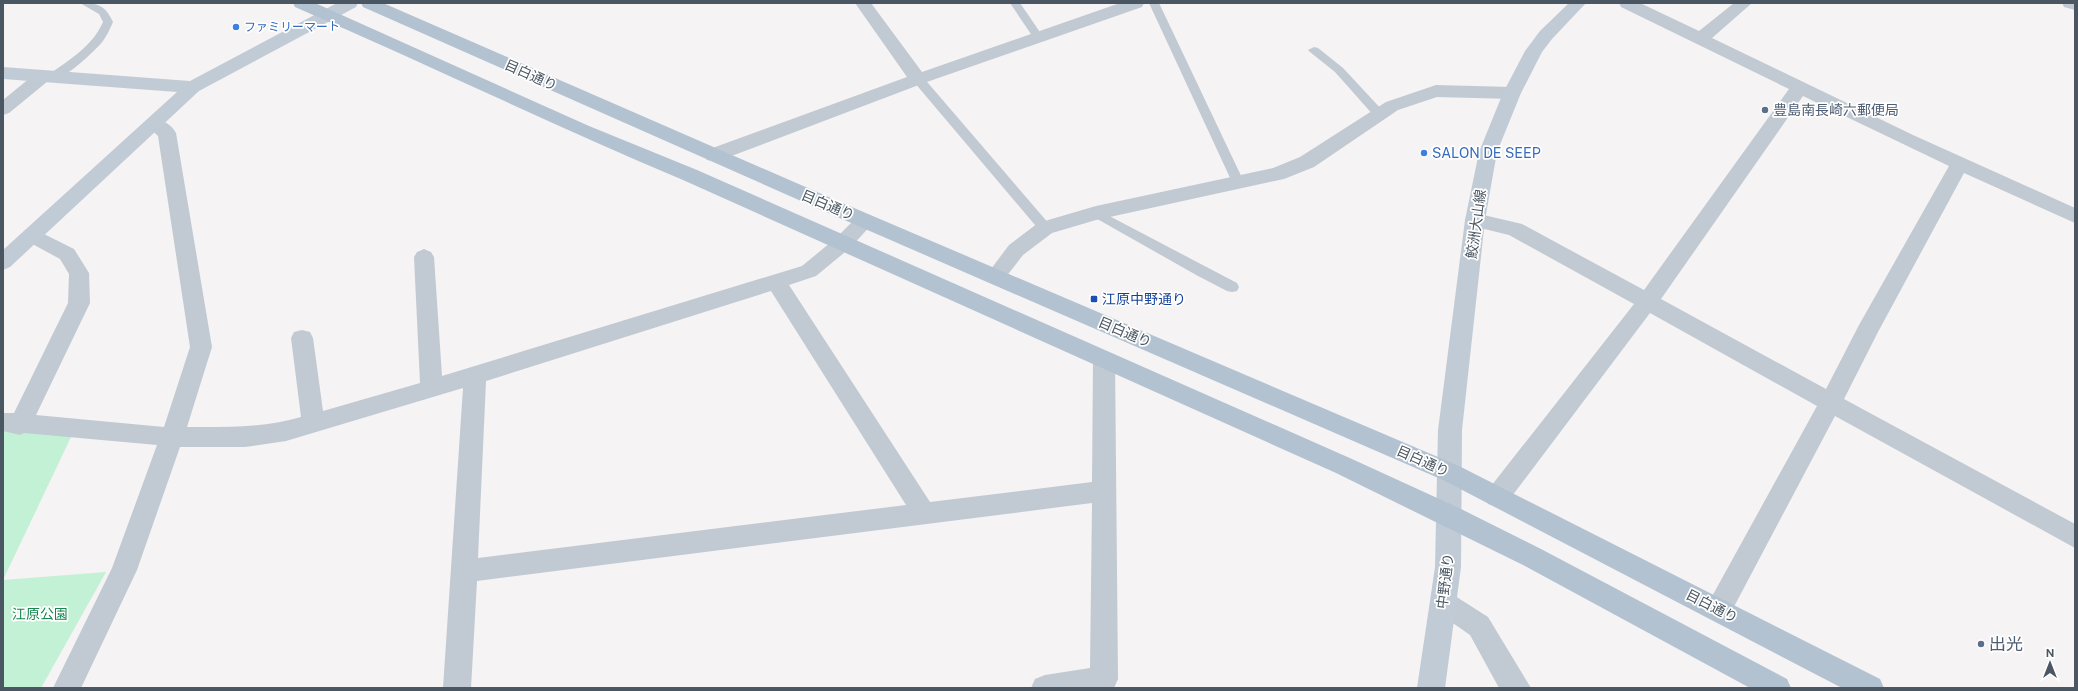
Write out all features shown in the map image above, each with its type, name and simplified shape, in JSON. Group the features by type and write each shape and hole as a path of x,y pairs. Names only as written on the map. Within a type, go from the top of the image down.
{"main road":[{"name":"目白通り","path":"301,3 582,130 690,175 1344,466 1450,516 1777,688"},
{"path":"3,262 193,87 350,3"},
{"name":"目白通り","path":"369,3 865,221 1451,473 1719,609 1870,688"},
{"name":"鮫洲大山線","path":"1451,473 1450,430 1475,220 1488,152 1512,93 1523,71 1546,35 1578,3"},
{"path":"3,73 193,87"},
{"name":"中野通り","path":"1431,688 1448,568 1451,473"}],"street":[{"path":"864,3 918,79"},
{"path":"714,155 918,79 1136,3"},
{"path":"1627,3 1906,139 2075,216"},
{"path":"1700,39 1744,3"},
{"path":"2070,3 2075,5"},
{"path":"3,109 47,77"},
{"path":"1497,497 1648,302 1800,87"},
{"path":"995,277 1016,250 1045,228 1096,213 1277,174 1307,162 1392,106 1436,91 1512,93"},
{"path":"67,688 124,570 172,437 201,347 167,133 154,124"},
{"path":"1719,609 1831,403 1867,331 1960,163"},
{"path":"1475,220 1515,229 2075,537"},
{"path":"32,235 67,254 79,273 79,303 12,423 172,437 245,437 286,431 432,389 809,271 843,243 865,221"},
{"path":"424,257 432,389"},
{"path":"776,282 924,513"},
{"path":"302,338 312,423"},
{"path":"1045,688 1104,679 1104,360"},
{"path":"456,688 459,678 475,376"},
{"path":"465,571 1104,491"},
{"path":"1443,602 1479,626 1510,681 1517,688"}],"lane":[{"path":"47,77 92,46 105,33 108,22 103,12 85,3"},
{"path":"1015,3 1039,38"},
{"path":"1154,3 1238,182"},
{"path":"1314,50 1338,70 1379,114"},
{"path":"918,79 1045,228"},
{"path":"1096,213 1203,273 1232,287"}],"green space":[{"name":"江原公園","path":"3,430 72,435 3,580"},
{"name":"江原公園","path":"106,572 41,688 3,688 3,580"}],"place":[{"name":"ファミリーマート","path":"236,27"},
{"name":"豊島南長崎六郵便局","path":"1765,110"},
{"name":"SALON DE SEEP","path":"1424,153"},
{"name":"江原中野通り","path":"1094,299"},
{"name":"出光","path":"1981,644"}]}
